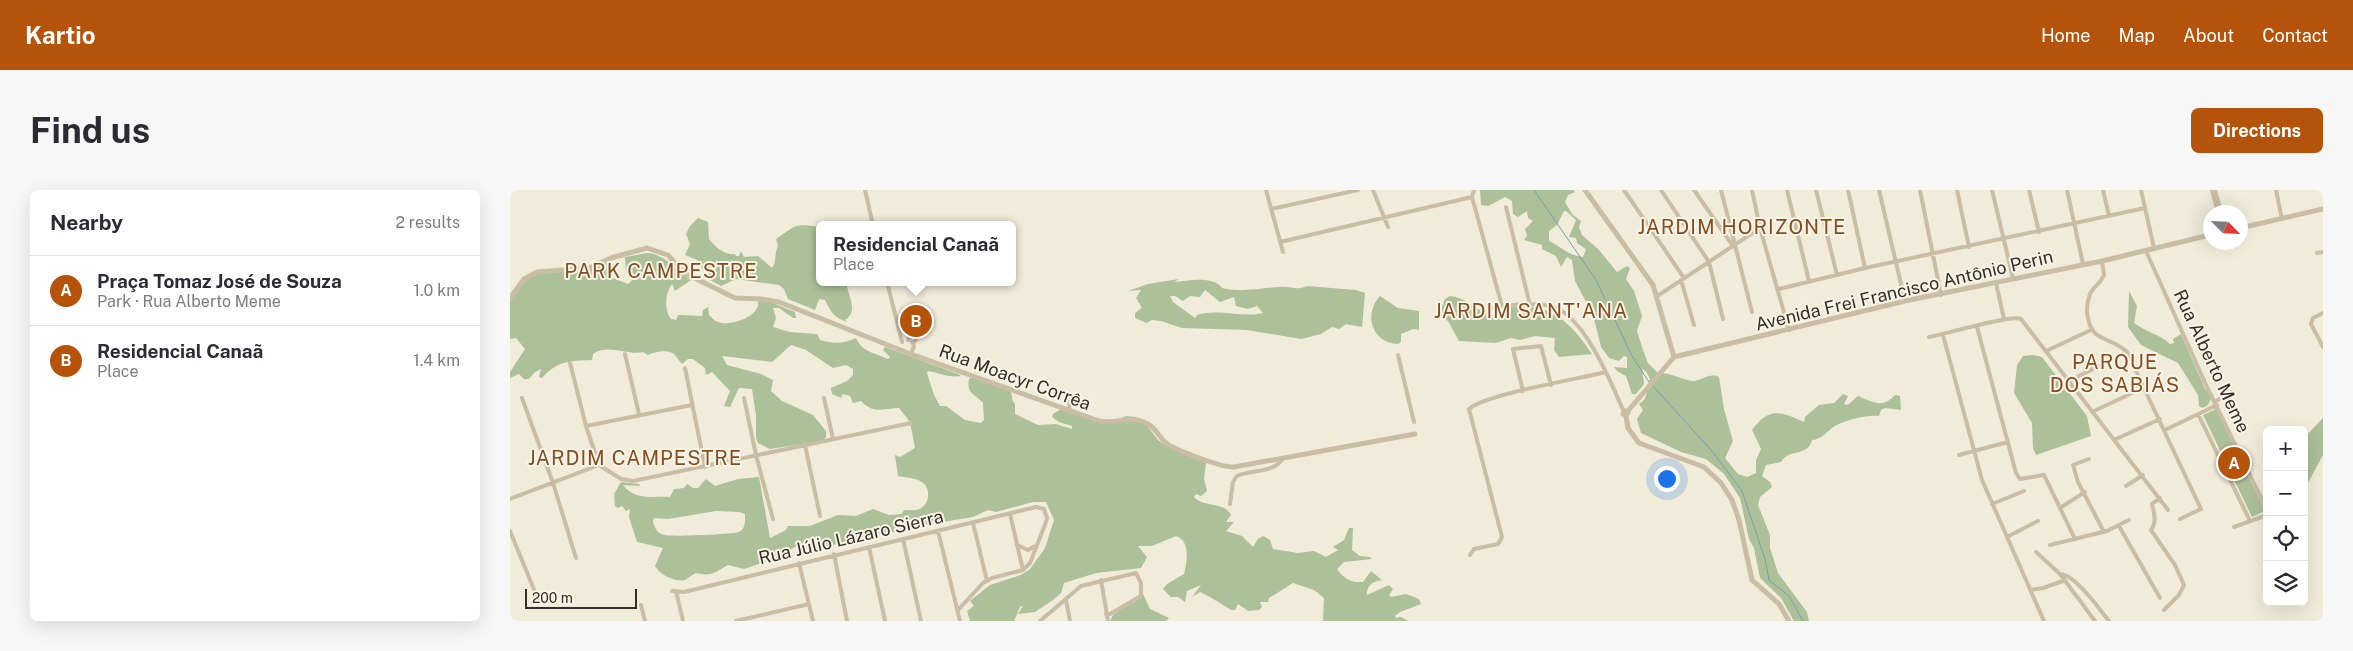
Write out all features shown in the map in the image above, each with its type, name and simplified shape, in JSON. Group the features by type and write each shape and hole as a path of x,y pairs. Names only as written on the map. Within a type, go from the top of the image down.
{"street":[{"path":"865,190 872,221"},
{"path":"1266,190 1283,252"},
{"path":"1271,209 1358,190"},
{"path":"1373,190 1388,227"},
{"path":"1474,190 1472,197 1502,306"},
{"path":"1585,190 1653,285 1674,357 1626,413"},
{"path":"1624,190 1683,279 1694,324"},
{"path":"1661,190 1709,262 1723,319"},
{"path":"1694,190 1734,246"},
{"path":"1721,190 1752,312"},
{"path":"1752,190 1760,228 1789,330"},
{"path":"1787,190 1809,282"},
{"path":"1816,190 1837,275"},
{"path":"1848,190 1865,268"},
{"path":"1879,190 1905,301"},
{"path":"1920,190 1941,295"},
{"path":"1957,190 1969,247"},
{"path":"1992,190 2013,278"},
{"path":"2029,190 2039,232"},
{"path":"2067,190 2083,264"},
{"path":"2103,190 2109,216"},
{"path":"2141,190 2154,248"},
{"path":"2213,190 2218,205"},
{"path":"2276,190 2282,219"},
{"path":"1280,242 1383,216 1472,197"},
{"path":"1506,207 1530,305"},
{"path":"1778,289 1865,268 1934,255 2146,208"},
{"path":"2248,226 2323,209"},
{"path":"1656,297 1760,228"},
{"name":"Avenida Frei Francisco Antônio Perin","path":"1674,357 1905,301 2102,261 2203,237"},
{"name":"Rua Moacyr Corrêa","path":"510,298 524,279 537,272 589,268 638,250 654,249 668,254 684,273 692,278 735,298 770,299 900,350 1106,423 1128,419 1145,422 1156,430 1166,443 1228,467 1415,434"},
{"name":"Rua Alberto Meme","path":"2146,250 2206,385 2263,502"},
{"path":"2317,253 2323,252"},
{"path":"2102,261 2104,275 2092,290 2087,311 2091,330 2104,339 2120,345 2128,352 2145,387 2200,509 2180,519"},
{"path":"1996,283 2004,319"},
{"path":"888,286 902,342 900,350"},
{"path":"1492,308 1530,305 1554,307 1569,318 1588,339 1626,413 1628,428 1639,443 1704,467 1721,483 1732,500 1739,520 1752,580 1779,604 1789,621"},
{"path":"2323,314 2313,318 2312,324 2323,348"},
{"path":"1929,337 2004,319 2016,317 2021,319 2092,412 2116,439 2168,510"},
{"path":"902,342 908,340 921,326 911,354"},
{"path":"1977,327 2016,473 2020,479 2044,475 2074,539"},
{"path":"2046,351 2091,330"},
{"path":"1942,335 1982,480 2044,621"},
{"path":"908,340 913,344"},
{"path":"1523,391 1513,348 1541,346 1551,385"},
{"path":"2069,381 2128,352"},
{"path":"625,354 640,414"},
{"path":"1398,355 1414,422"},
{"path":"570,363 586,426 599,465 622,479 633,481 911,423"},
{"path":"685,368 705,467"},
{"path":"1470,556 1474,548 1498,544 1502,538 1469,409 1474,404 1606,372"},
{"path":"2092,412 2145,387"},
{"path":"2165,430 2198,414 2232,392"},
{"path":"522,398 576,558"},
{"path":"744,398 756,455 773,519"},
{"path":"824,398 833,439"},
{"path":"1069,410 1070,400"},
{"path":"586,426 692,405"},
{"path":"2198,414 2250,521"},
{"path":"2116,439 2160,419"},
{"path":"1958,455 2008,442"},
{"path":"805,445 820,516"},
{"path":"1230,504 1233,482 1237,476 1273,468 1283,458"},
{"path":"2089,459 2073,466 2078,482 2085,492 2104,532"},
{"path":"510,499 599,465"},
{"path":"2126,486 2143,475"},
{"path":"1992,504 2024,490"},
{"path":"2060,508 2085,492"},
{"path":"2160,498 2152,504 2154,526 2151,530 2175,565 2184,585 2179,595 2164,610"},
{"name":"Rua Júlio Lázaro Sierra","path":"683,621 674,591 684,592 834,554 1036,507 1044,509 1047,518 1038,543"},
{"path":"1010,514 1022,570"},
{"path":"2234,527 2264,516"},
{"path":"2050,545 2104,532 2129,520"},
{"path":"2007,537 2038,521"},
{"path":"973,523 987,580"},
{"path":"2119,526 2160,598"},
{"path":"510,531 534,592"},
{"path":"938,531 960,621"},
{"path":"903,539 921,621"},
{"path":"1017,545 1028,550 1038,543"},
{"path":"958,610 987,580 1022,570 1030,563 1038,543"},
{"path":"868,547 885,621"},
{"path":"2036,552 2060,574 2063,581 2095,621"},
{"path":"834,554 848,621"},
{"path":"799,563 812,621"},
{"path":"1040,621 1066,600 1077,588 1102,580 1136,573 1141,583 1142,596 1110,614 1106,614"},
{"path":"2060,574 2065,575 2080,586 2109,621"},
{"path":"1102,580 1108,621"},
{"path":"2030,590 2063,581"},
{"path":"1066,600 1070,621"},
{"path":"736,621 808,604"},
{"path":"641,605 644,621"}],"green space":[{"path":"1480,190 1573,190 1575,192 1568,195 1565,202 1572,214 1581,221 1579,227 1582,235 1599,250 1617,272 1627,266 1630,268 1626,279 1634,291 1642,316 1637,331 1648,363 1658,373 1693,381 1709,376 1719,377 1724,409 1733,441 1725,458 1738,474 1747,477 1756,473 1756,460 1761,449 1752,430 1758,422 1770,414 1782,414 1804,422 1805,417 1819,405 1834,403 1843,394 1848,396 1844,404 1846,405 1850,404 1858,396 1873,402 1882,403 1895,395 1900,396 1901,410 1885,408 1881,410 1879,416 1862,417 1836,425 1820,438 1812,440 1807,449 1789,455 1781,462 1766,465 1762,476 1770,482 1772,487 1760,497 1758,505 1770,535 1770,548 1778,573 1807,612 1809,621 1794,621 1781,598 1760,578 1740,498 1724,474 1706,459 1681,452 1641,433 1637,419 1643,410 1639,404 1645,399 1650,379 1646,371 1642,369 1644,384 1636,394 1632,394 1626,376 1614,367 1627,368 1627,357 1624,356 1619,361 1609,358 1601,347 1593,315 1575,281 1572,260 1567,257 1561,267 1556,256 1542,249 1542,245 1524,240 1527,236 1525,229 1533,221 1528,218 1527,211 1518,217 1513,214 1512,201 1505,197 1488,206 1481,205","holes":["1564,211 1576,220 1569,237 1576,238 1577,243 1586,249 1583,257 1568,252 1549,241 1549,231 1557,225"]},
{"path":"698,218 708,222 709,239 720,250 735,254 736,256 739,256 741,251 744,257 758,256 772,268 778,246 776,239 796,226 816,226 816,286 847,286 852,303 851,313 845,320 848,322 839,319 829,308 825,300 819,299 815,310 788,299 784,289 779,285 736,279 721,286 699,274 708,276 709,274 702,269 697,260 685,255 690,244 686,234 690,226"},
{"path":"647,253 660,256 691,280 675,291 672,284 666,306 671,319 676,320 678,315 702,316 703,310 708,307 709,315 718,322 737,322 750,316 755,311 758,301 768,301 795,312 796,318 793,318 779,308 773,308 776,318 773,327 790,332 817,334 820,340 830,342 838,343 856,338 862,347 869,352 888,359 890,357 883,350 885,347 958,374 961,376 948,376 928,371 927,373 934,395 940,406 946,406 965,420 981,423 984,420 983,403 969,388 969,379 973,377 1004,387 1011,393 1015,404 1015,414 1038,425 1056,424 1072,429 1072,426 1059,422 1052,417 1053,414 1061,409 1112,422 1126,416 1136,417 1145,423 1158,440 1166,446 1206,463 1204,479 1207,491 1201,496 1196,494 1194,497 1228,511 1231,515 1226,522 1234,522 1226,531 1242,536 1253,547 1258,539 1263,536 1270,540 1273,549 1298,553 1314,551 1326,557 1338,550 1333,547 1344,540 1349,528 1353,528 1352,550 1360,556 1372,559 1344,562 1337,569 1345,578 1355,582 1363,582 1371,571 1382,580 1371,584 1367,595 1389,585 1393,589 1389,595 1391,597 1406,594 1419,599 1421,604 1400,612 1395,616 1396,618 1401,617 1408,621 1323,621 1324,598 1314,590 1293,583 1269,598 1268,602 1260,602 1262,607 1259,610 1248,611 1238,604 1235,610 1231,610 1200,592 1192,597 1201,585 1187,591 1185,602 1178,597 1171,597 1163,589 1167,584 1184,574 1187,558 1186,547 1184,542 1176,536 1152,546 1138,546 1147,557 1141,568 1096,573 1064,583 1061,593 1035,612 1018,614 1023,606 1020,607 1014,621 970,621 967,611 974,606 970,601 990,585 1021,575 1030,569 1045,548 1054,520 1046,502 1033,502 996,512 988,510 973,517 874,534 830,546 794,547 790,551 793,557 790,559 764,562 744,569 728,565 716,572 710,574 696,573 681,581 668,577 655,566 663,548 637,542 629,517 630,509 626,511 622,506 618,508 615,506 614,494 621,482 639,484 640,486 623,485 639,496 670,497 674,489 684,488 687,484 693,488 698,488 706,479 715,486 738,479 759,477 770,538 786,530 788,526 810,526 838,515 856,516 873,509 889,515 902,514 904,510 918,510 926,504 928,492 925,485 919,480 898,476 895,455 900,457 915,448 910,422 899,408 879,410 870,408 861,401 853,403 850,396 843,394 841,398 832,394 831,388 847,381 853,375 853,369 846,365 833,368 806,350 791,345 772,362 722,356 727,365 761,374 773,380 771,391 782,401 813,415 826,431 826,437 822,441 770,449 758,443 752,389 739,388 730,407 724,406 730,391 712,372 706,375 705,368 693,359 688,359 682,364 674,354 664,351 648,355 643,352 599,351 593,354 592,360 571,361 559,365 542,378 539,377 541,369 535,372 529,379 524,379 519,374 510,378 510,372 525,349 516,338 510,339 510,302 513,295 526,279 541,273 556,273 610,262 615,266 607,272 608,276 628,284 635,277 632,273 626,273 625,257","holes":["716,511 745,514 745,524 739,532 735,533 670,536 660,533 654,526 653,521 654,518 668,519"]},
{"path":"1179,279 1174,282 1207,280 1213,281 1222,288 1237,290 1284,287 1300,288 1307,286 1356,290 1365,293 1362,327 1346,324 1339,329 1332,327 1321,334 1301,339 1247,330 1182,328 1152,320 1146,323 1135,318 1135,313 1142,308 1136,298 1141,290 1128,291 1148,284","holes":["1205,290 1220,302 1234,297 1236,306 1248,309 1257,306 1263,313 1213,312 1197,315 1195,318 1173,302 1170,296 1175,296 1183,301 1190,296 1200,297"]},
{"path":"2129,291 2137,306 2134,323 2170,344 2174,343 2173,339 2181,334 2205,389 2212,397 2207,406 2202,408 2199,406 2198,395 2178,363 2141,345 2128,327"},
{"path":"1380,296 1398,308 1419,311 1419,330 1413,329 1401,334 1401,342 1398,344 1382,339 1376,333 1371,319 1375,303"},
{"path":"1450,296 1462,299 1487,314 1494,316 1497,310 1513,307 1541,309 1564,321 1574,330 1592,354 1559,357 1554,350 1555,338 1535,336 1520,340 1511,338 1496,343 1459,341 1448,321 1439,315 1445,299"},
{"path":"2033,355 2042,357 2087,416 2091,436 2036,455 2033,448 2032,423 2014,393 2017,365 2023,356"},
{"path":"2216,409 2263,507 2263,512 2252,517 2203,415"},
{"path":"2323,418 2323,455 2308,483 2308,471 2308,434"},
{"path":"1143,594 1150,609 1169,618 1166,621 1110,621 1113,615"}],"waterway":[{"path":"1534,190 1596,280 1632,356 1649,382"},
{"path":"1652,385 1712,451 1742,491 1765,559 1769,580 1789,596 1803,621"}],"place":[{"name":"Residencial Canaã","path":"916,321"},
{"name":"Praça Tomaz José de Souza","path":"2234,463"}],"district":[{"name":"JARDIM HORIZONTE","path":"1742,227"},
{"name":"PARK CAMPESTRE","path":"661,271"},
{"name":"JARDIM SANT'ANA","path":"1531,311"},
{"name":"PARQUE DOS SABIÁS","path":"2115,374"},
{"name":"JARDIM CAMPESTRE","path":"635,458"}]}
